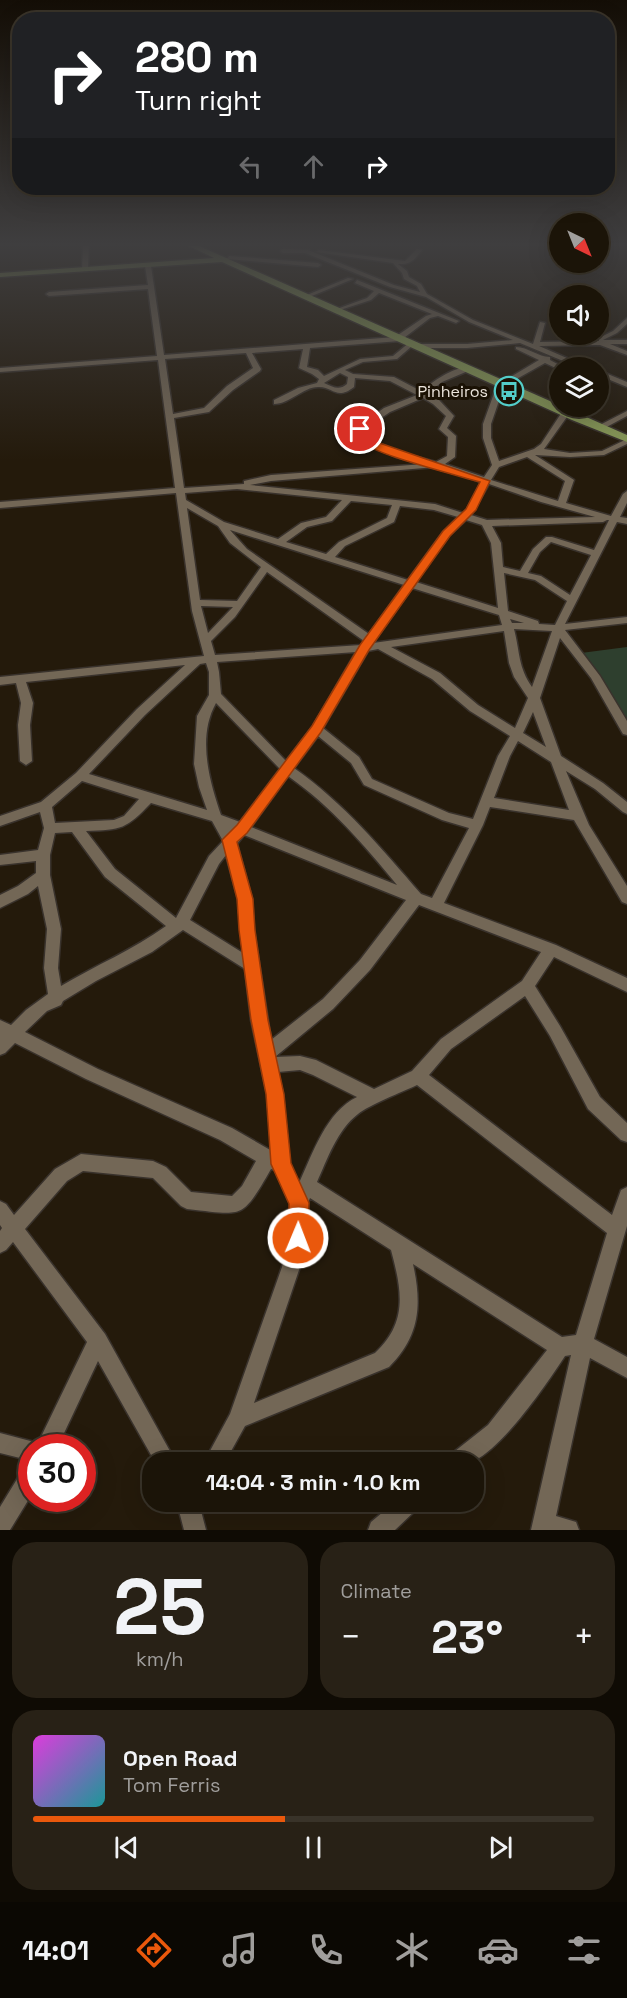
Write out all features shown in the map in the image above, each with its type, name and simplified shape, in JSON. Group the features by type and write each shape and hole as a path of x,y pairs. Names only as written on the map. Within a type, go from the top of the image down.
{"main road":[{"path":"350,317 549,407"},
{"path":"572,417 627,440"}],"street":[{"path":"155,317 196,603 206,640 204,660 215,695 287,769 315,789 353,824 416,898"},
{"path":"0,369 399,339 427,317"},
{"path":"448,317 549,362"},
{"path":"465,317 561,357"},
{"path":"609,335 623,327 627,320"},
{"path":"535,345 542,323"},
{"path":"278,402 362,360 394,358 413,345 466,346 522,342"},
{"path":"609,342 627,342"},
{"path":"535,345 549,344"},
{"path":"604,345 627,353"},
{"path":"306,347 303,368 313,371 332,391 342,391 351,386 352,375"},
{"path":"169,417 206,410 230,388 257,369 248,351"},
{"path":"496,465 487,438 487,424 501,385 554,354"},
{"path":"465,369 439,380 413,400 387,410 365,425 358,433 360,438 399,455 436,464 561,505 613,519"},
{"path":"0,505 237,486 271,478 374,472 436,464 453,454 452,436 443,429 450,416 444,407 391,379 352,375 341,371"},
{"path":"609,378 627,385"},
{"path":"616,381 627,378"},
{"path":"609,386 627,393"},
{"path":"598,428 627,412"},
{"path":"0,1048 6,1031 91,975 147,948 180,925 214,860 229,840 242,829 317,729 410,584 446,534 466,516 496,465 544,446 563,417"},
{"path":"532,452 603,453 627,440"},
{"path":"532,452 570,480 561,505"},
{"path":"237,486 443,508 486,523 627,520"},
{"path":"436,905 477,825 504,756 534,698 558,628 627,494"},
{"path":"278,543 304,525 329,519 350,497"},
{"path":"182,502 221,524 541,626"},
{"path":"328,558 342,544 391,520 397,503"},
{"path":"486,523 495,543 503,612 519,677 534,698 578,816 627,898"},
{"path":"221,524 233,541 371,645 436,676 474,708 599,786 627,809"},
{"path":"523,574 536,551 549,539 597,554"},
{"path":"206,640 228,622 238,604 266,567"},
{"path":"499,569 538,578 573,601"},
{"path":"196,603 238,604"},
{"path":"0,681 371,645 508,627 558,628 627,620"},
{"path":"558,628 595,676 627,731"},
{"path":"0,821 45,805 80,776 141,712 204,660"},
{"path":"20,679 27,704 24,725 26,760"},
{"path":"0,1244 15,1230 61,1175 81,1162 153,1170 160,1173 187,1200 234,1205 242,1200 274,1162 275,1094 252,966 245,899 229,840 216,818 200,764 203,716 215,695"},
{"path":"317,729 350,754 356,760 363,777 375,787 446,817 477,825"},
{"path":"80,776 216,818 551,949 627,985"},
{"path":"50,828 76,828 123,822 149,797"},
{"path":"486,801 578,816"},
{"path":"45,805 50,828 43,855 43,875 54,929 51,968 56,1000"},
{"path":"76,828 110,873 180,925 252,966"},
{"path":"0,860 43,855"},
{"path":"0,902 23,890 43,875"},
{"path":"268,1059 328,1004 365,965 416,898"},
{"path":"220,1452 238,1419 291,1267 298,1238 299,1203 336,1127 352,1108 372,1096 418,1076 446,1044 527,986 551,949"},
{"path":"527,986 555,1031 594,1103 627,1134"},
{"path":"6,1031 92,1074 225,1134 274,1162 299,1203"},
{"path":"268,1059 300,1063 316,1068 372,1096"},
{"path":"418,1076 622,1221"},
{"path":"307,1186 560,1347 583,1344 627,1368"},
{"path":"568,1530 543,1527 583,1344 622,1221 627,1196"},
{"path":"0,1210 98,1341 160,1452"},
{"path":"238,1419 382,1360 393,1352 404,1333 409,1305 409,1278 399,1245"},
{"path":"53,1434 98,1341"},
{"path":"470,1452 495,1432 545,1370 560,1347"},
{"path":"0,1443 18,1448"},
{"path":"0,1527 18,1497"},
{"path":"191,1512 195,1530"},
{"path":"379,1530 399,1512"}],"green space":[{"path":"627,647 627,731 581,653"}],"place":[{"name":"Pinheiros","path":"509,391"}],"route":[{"path":"298,1238 299,1203 281,1164 275,1094 259,1020 245,899 229,840 242,829 317,729 364,648 446,534 471,510 485,481 441,468 436,464 414,460 365,441 360,438 358,433 360,429"}]}
